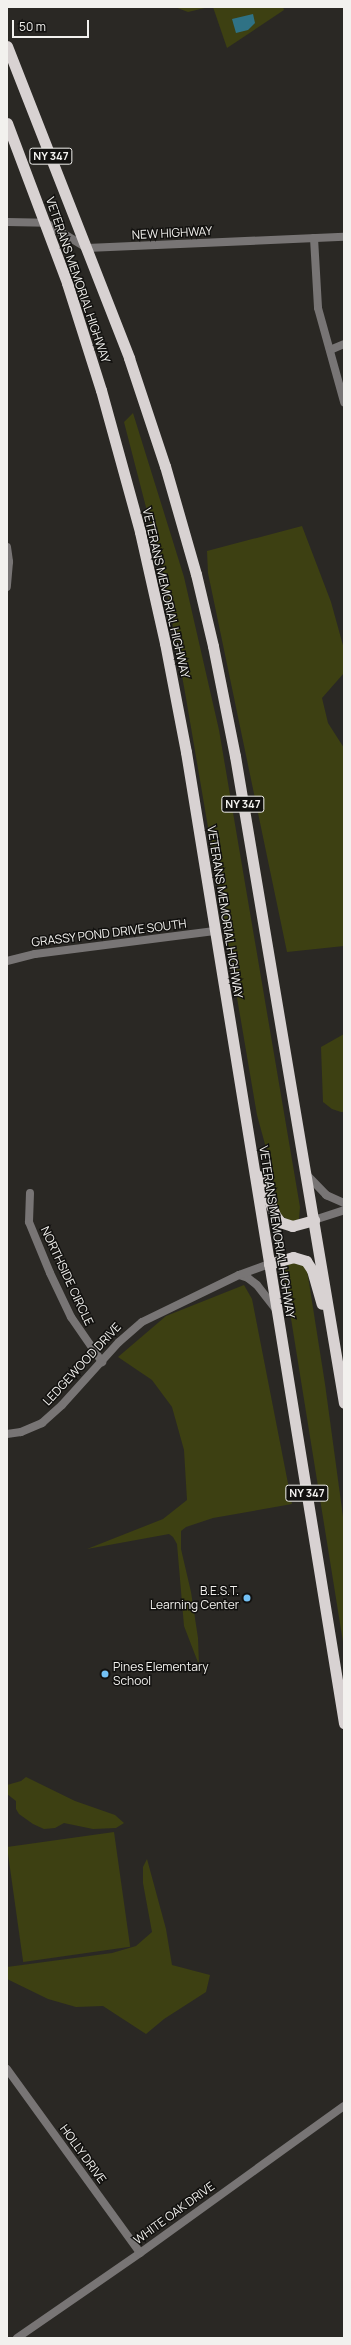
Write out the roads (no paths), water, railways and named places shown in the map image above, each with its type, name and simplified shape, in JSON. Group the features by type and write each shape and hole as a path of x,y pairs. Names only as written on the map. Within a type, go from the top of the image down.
{"highway":[{"name":"VETERANS MEMORIAL HIGHWAY","path":"7,46 129,358 165,466 186,537 213,646 236,763 307,1175 344,1403"},
{"name":"VETERANS MEMORIAL HIGHWAY","path":"7,123 46,223 101,390 140,532 173,679 344,1723"},
{"path":"252,1156 275,1215 280,1222 292,1226 314,1220"},
{"path":"268,1264 293,1257 303,1259 310,1265 334,1342"}],"street":[{"path":"7,222 46,223 87,248"},
{"name":"NEW HIGHWAY","path":"87,248 344,237"},
{"path":"314,238 318,308 344,402"},
{"path":"330,350 344,344"},
{"path":"7,547 9,562 7,587"},
{"name":"GRASSY POND DRIVE SOUTH","path":"7,961 35,954 215,931"},
{"path":"307,1175 326,1195 344,1203"},
{"name":"NORTHSIDE CIRCLE","path":"30,1193 29,1222 47,1265 70,1318 102,1362"},
{"path":"314,1220 344,1210"},
{"name":"LEDGEWOOD DRIVE","path":"7,1434 21,1432 42,1423 62,1405 128,1332 142,1322 239,1275 268,1264"},
{"path":"239,1275 248,1278 257,1285 277,1310"},
{"name":"HOLLY DRIVE","path":"7,2069 140,2253"},
{"name":"WHITE OAK DRIVE","path":"17,2338 140,2253 344,2106"}],"water":[{"path":"253,14 255,23 248,30 236,33 232,19"}],"place":[{"name":"B.E.S.T. Learning Center","path":"247,1598"},
{"name":"Pines Elementary School","path":"105,1674"}]}
